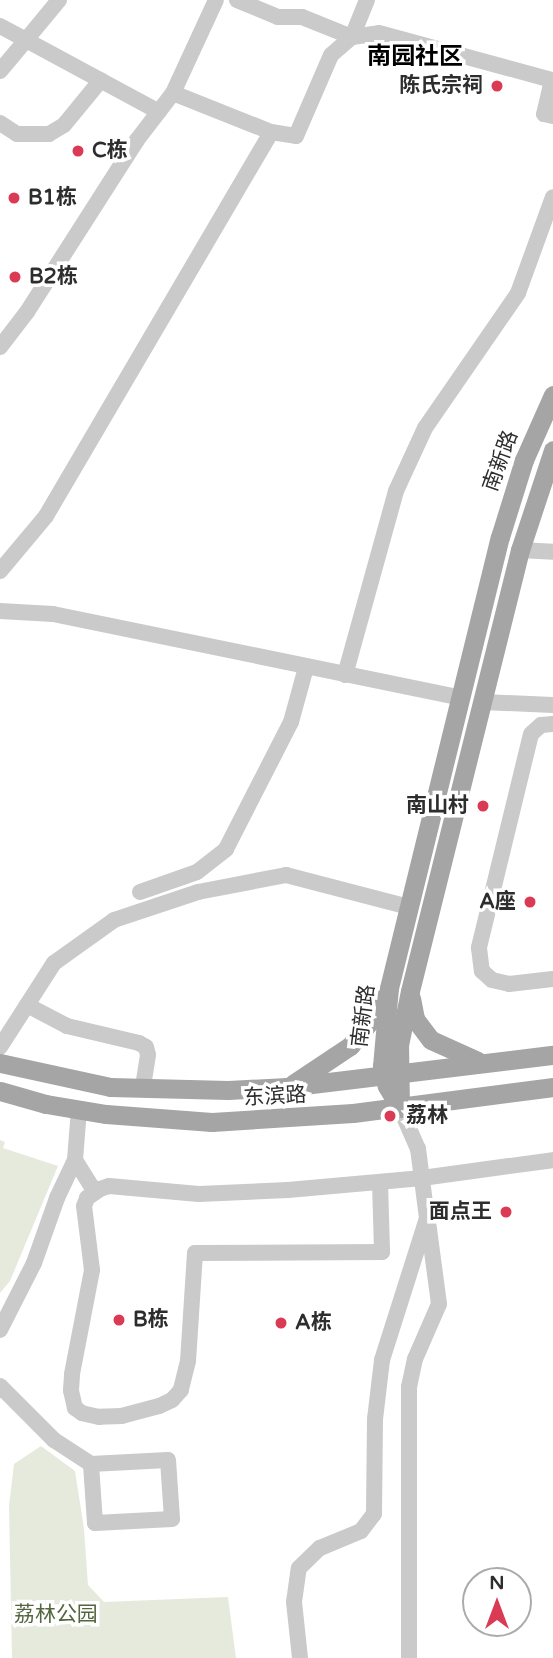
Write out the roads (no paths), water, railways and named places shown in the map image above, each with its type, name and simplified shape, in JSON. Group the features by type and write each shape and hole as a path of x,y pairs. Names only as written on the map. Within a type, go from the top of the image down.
{"main road":[{"name":"南新路","path":"400,1108 382,1039 389,988 511,497 535,432 553,396"},
{"name":"南新路","path":"392,1075 410,991 520,550 553,450"},
{"path":"287,1087 350,1046 373,1018 389,988"},
{"path":"410,991 415,1019 431,1040 485,1064"},
{"name":"东滨路","path":"0,1063 53,1077 143,1088 287,1087 553,1055"},
{"name":"东滨路","path":"0,1091 79,1109 166,1121 212,1122 292,1119 400,1108 553,1087"}],"street":[{"path":"0,71 59,0"},
{"path":"0,347 27,312 137,140 173,93 216,0"},
{"path":"237,0 278,17 302,17 352,37 379,33 552,80 544,114 553,116"},
{"path":"173,93 271,132 296,136 331,55 352,37 367,0"},
{"path":"0,26 159,112"},
{"path":"0,123 17,134 49,134 64,125 101,80"},
{"path":"0,571 46,516 271,132"},
{"path":"345,675 374,562 396,491 425,428 518,293 553,197"},
{"path":"520,550 553,552"},
{"path":"0,611 53,614 461,698"},
{"path":"140,892 197,872 226,849 291,722 306,667"},
{"path":"482,702 553,705"},
{"path":"553,724 541,725 531,734 479,948 482,971 492,980 509,984 553,979"},
{"path":"0,1047 54,964 114,920 198,892 286,876 409,907"},
{"path":"27,1005 68,1026 139,1043 145,1047 148,1055 143,1088"},
{"path":"400,1108 415,1139 439,1304 415,1359 409,1387 410,1658"},
{"path":"0,1331 34,1263 57,1198 75,1160 79,1109"},
{"path":"75,1160 95,1192"},
{"path":"380,1183 382,1252 195,1252 188,1361 181,1390 172,1400 159,1406 122,1416 99,1417 82,1413 75,1408 71,1390 92,1270 84,1206 95,1192 109,1186 199,1194 380,1183 553,1160"},
{"path":"300,1658 294,1602 299,1568 320,1548 361,1531 374,1514 375,1419 382,1360 428,1218"},
{"path":"0,1386 54,1440 92,1464 168,1460 172,1519 95,1523 92,1464"}],"place":[{"name":"陈氏宗祠","path":"497,86"},
{"name":"C栋","path":"78,151"},
{"name":"B1栋","path":"14,198"},
{"name":"B2栋","path":"15,277"},
{"name":"南山村","path":"483,806"},
{"name":"A座","path":"530,902"},
{"name":"荔林","path":"390,1116"},
{"name":"面点王","path":"506,1212"},
{"name":"B栋","path":"119,1320"},
{"name":"A栋","path":"281,1323"}],"district":[{"name":"南园社区","path":"415,57"}],"park label":[{"name":"荔林公园","path":"56,1615"}]}
